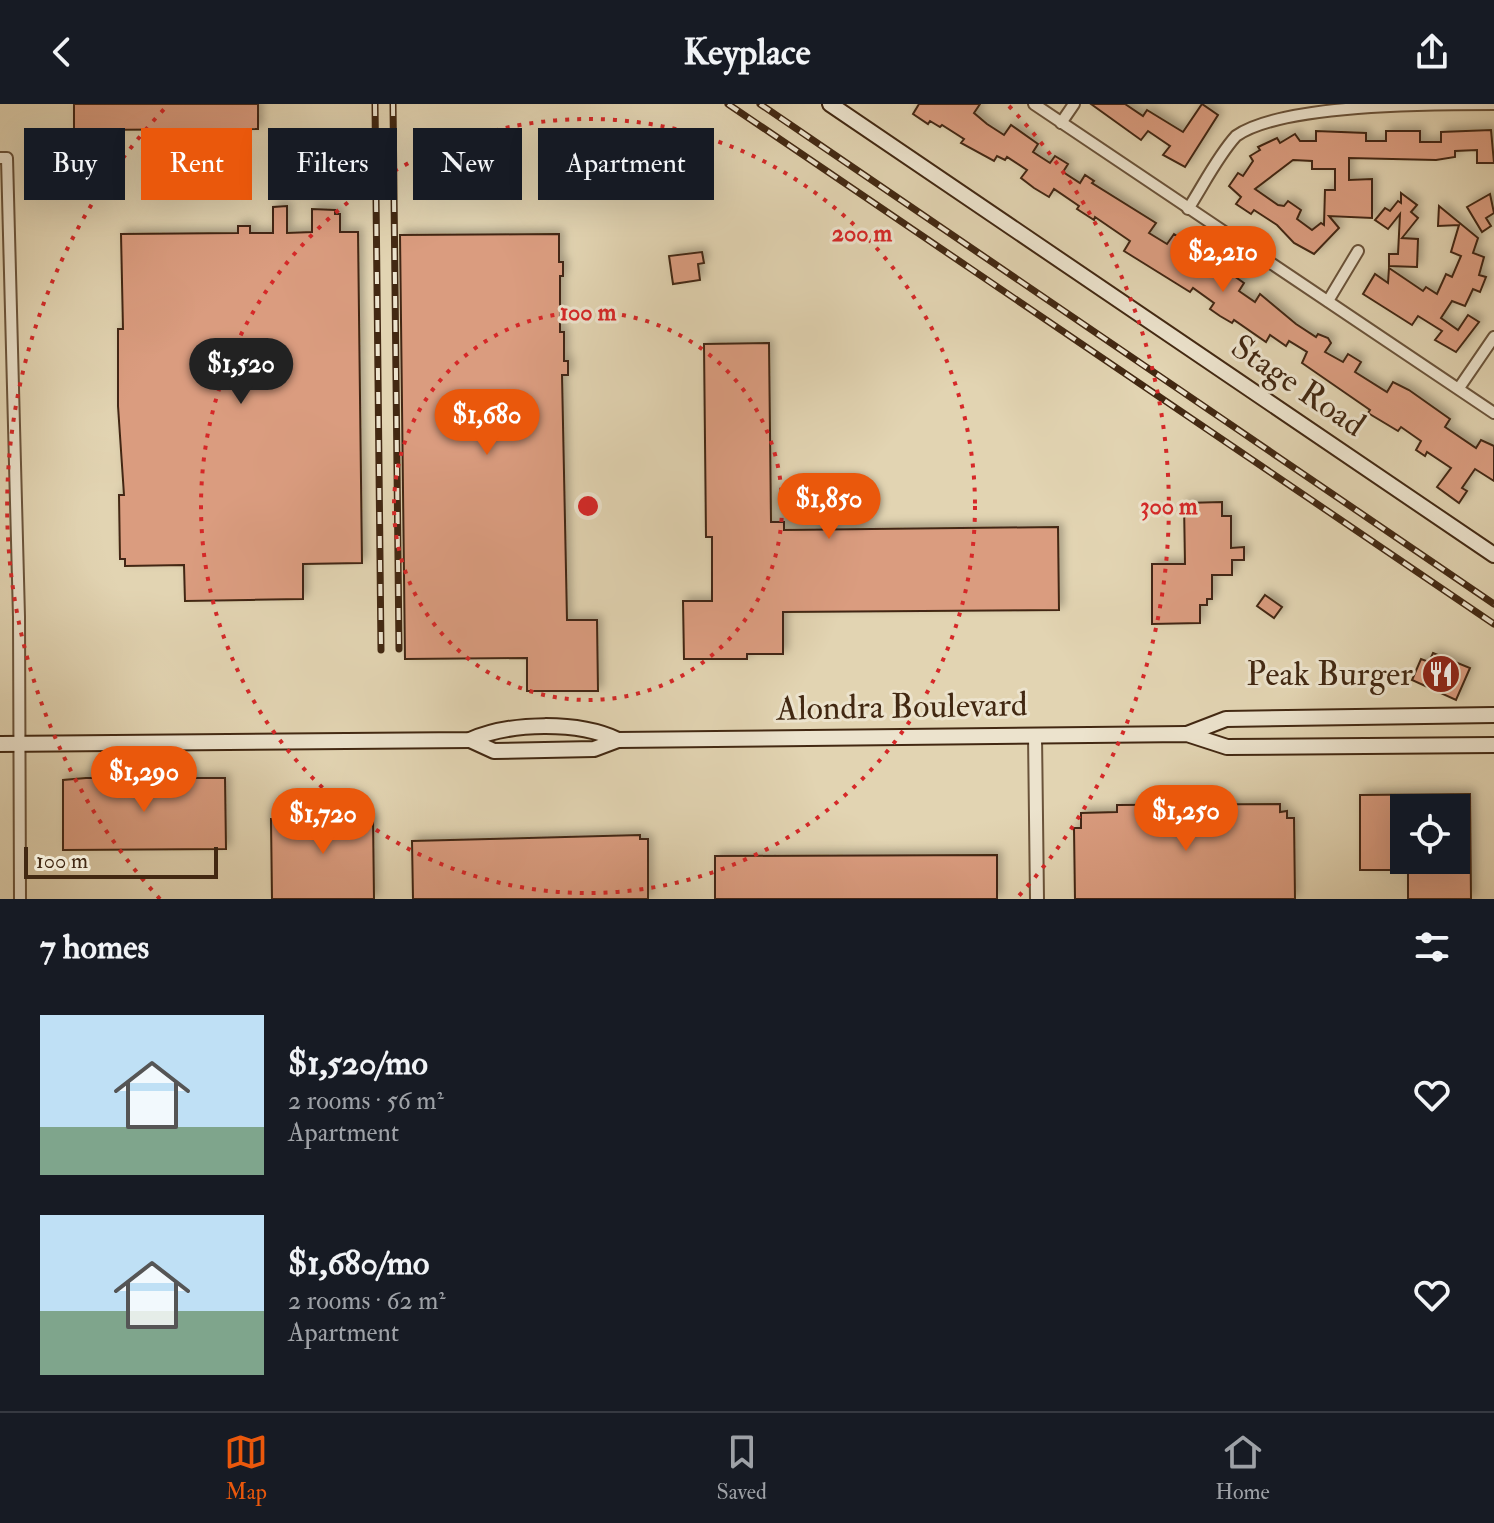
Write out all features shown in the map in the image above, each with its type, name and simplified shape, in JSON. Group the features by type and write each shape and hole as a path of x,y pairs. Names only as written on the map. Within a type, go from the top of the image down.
{"main road":[{"name":"Stage Road","path":"830,104 1494,555"},
{"name":"Alondra Boulevard","path":"1187,734 1226,719 1494,715"},
{"name":"Alondra Boulevard","path":"0,744 470,740 495,729 592,728 618,740"},
{"name":"Alondra Boulevard","path":"470,740 494,751 594,749 618,740 1187,734 1227,747 1494,745"}],"street":[{"path":"1034,104 1494,413"},
{"path":"1061,123 1074,104"},
{"path":"1188,209 1235,137 1260,117 1323,104 1494,104"},
{"path":"4,158 19,617 20,899"},
{"path":"1328,301 1358,251"},
{"path":"1459,388 1494,337"},
{"path":"1035,735 1037,899"}],"building":[{"path":"74,104 258,104 258,129 74,128"},
{"path":"919,104 980,104 974,113 987,124 1004,135 1011,125 1038,144 1033,152 1050,163 1055,156 1068,164 1063,172 1080,183 1085,175 1094,181 1092,183 1156,223 1149,233 1167,244 1174,234 1185,241 1179,250 1197,262 1202,255 1215,263 1209,272 1225,283 1231,274 1244,283 1239,291 1255,302 1260,294 1316,337 1318,334 1328,338 1331,343 1325,352 1343,362 1348,354 1361,362 1355,372 1387,392 1393,382 1409,390 1450,419 1445,427 1476,448 1481,440 1494,446 1494,481 1475,469 1462,488 1467,491 1459,503 1437,487 1451,468 1427,452 1425,456 1416,450 1421,441 1401,427 1398,431 1368,413 1370,410 1302,363 1307,352 1289,341 1286,346 1270,335 1266,342 1234,320 1232,323 1220,316 1210,309 1214,303 1193,288 1190,292 1124,251 1130,241 1095,217 1094,220 1077,209 1079,206 1054,189 1049,197 1034,188 1021,178 1027,170 1007,157 1005,160 997,156 994,161 961,143 964,139 942,125 940,127 930,121 928,124 913,114"},
{"path":"1091,104 1125,104 1143,116 1147,110 1183,132 1202,104 1218,115 1185,167 1163,155 1170,146 1148,131 1141,140"},
{"path":"1491,130 1494,163 1477,163 1477,150 1455,151 1455,157 1436,160 1349,158 1349,180 1372,179 1372,218 1329,216 1339,228 1314,254 1294,243 1277,225 1254,210 1251,214 1236,204 1241,197 1229,186 1238,173 1243,176 1253,161 1250,156 1260,150 1258,147 1277,138 1280,143 1295,134 1300,141 1316,141 1316,131 1366,133 1366,141 1386,141 1386,131 1420,131 1420,142 1441,142 1441,132","holes":["1293,160 1312,161 1312,169 1335,169 1335,190 1325,190 1324,225 1321,223 1312,230 1297,219 1301,210 1288,201 1284,206 1278,205 1255,189"]},
{"path":"1401,193 1417,205 1411,212 1418,218 1402,238 1418,239 1417,267 1389,266 1389,254 1398,254 1400,214 1388,229 1375,220 1385,208 1390,211 1398,201 1401,203"},
{"path":"1490,194 1494,213 1486,218 1491,226 1482,232 1467,207"},
{"path":"287,206 287,233 312,232 312,209 335,210 335,214 340,214 340,232 358,232 362,563 303,564 303,599 185,601 184,565 125,566 125,559 120,559 119,495 124,495 118,406 118,329 123,329 121,234 238,233 238,226 250,226 250,233 273,233 273,207"},
{"path":"1439,206 1478,238 1473,253 1484,257 1479,275 1486,277 1480,292 1473,289 1465,306 1452,301 1441,318 1458,330 1468,315 1479,322 1456,352 1435,340 1442,331 1418,316 1412,325 1363,294 1375,274 1388,283 1389,268 1423,291 1426,287 1437,294 1446,274 1452,277 1461,256 1451,252 1459,225 1438,226"},
{"path":"559,234 559,262 563,262 560,332 564,332 564,361 568,361 568,375 562,375 567,620 597,620 598,691 527,691 527,658 405,659 400,235"},
{"path":"702,252 704,263 698,264 700,280 673,284 669,256"},
{"path":"769,343 771,522 784,522 784,530 1058,527 1059,610 783,612 783,654 747,654 747,659 684,659 683,601 712,601 712,537 706,537 704,344"},
{"path":"1222,502 1222,516 1231,516 1231,548 1244,547 1244,560 1232,560 1232,575 1212,575 1212,599 1207,599 1207,605 1200,605 1200,623 1152,624 1152,564 1185,564 1184,503"},
{"path":"1265,595 1282,607 1274,618 1257,606"},
{"name":"Peak Burger","path":"1433,653 1470,668 1456,700 1412,680 1421,659 1429,662"},
{"path":"225,778 226,849 63,850 63,780"},
{"path":"1470,794 1471,899 1408,899 1408,874 1470,874"},
{"path":"1360,795 1390,795 1390,870 1360,870"},
{"path":"1280,804 1280,812 1287,811 1287,818 1294,818 1295,899 1075,899 1074,828 1081,828 1081,813 1117,812 1117,805"},
{"path":"355,806 355,818 373,818 374,899 272,899 271,819 301,819 313,807"},
{"path":"640,835 640,839 648,839 648,899 413,899 412,841"},
{"path":"997,855 997,899 715,899 715,856"}],"railway":[{"path":"375,104 381,650"},
{"path":"393,104 399,649"},
{"path":"728,104 1494,624"},
{"path":"760,104 1494,604"}],"place":[{"name":"Peak Burger","path":"1441,674"}]}
